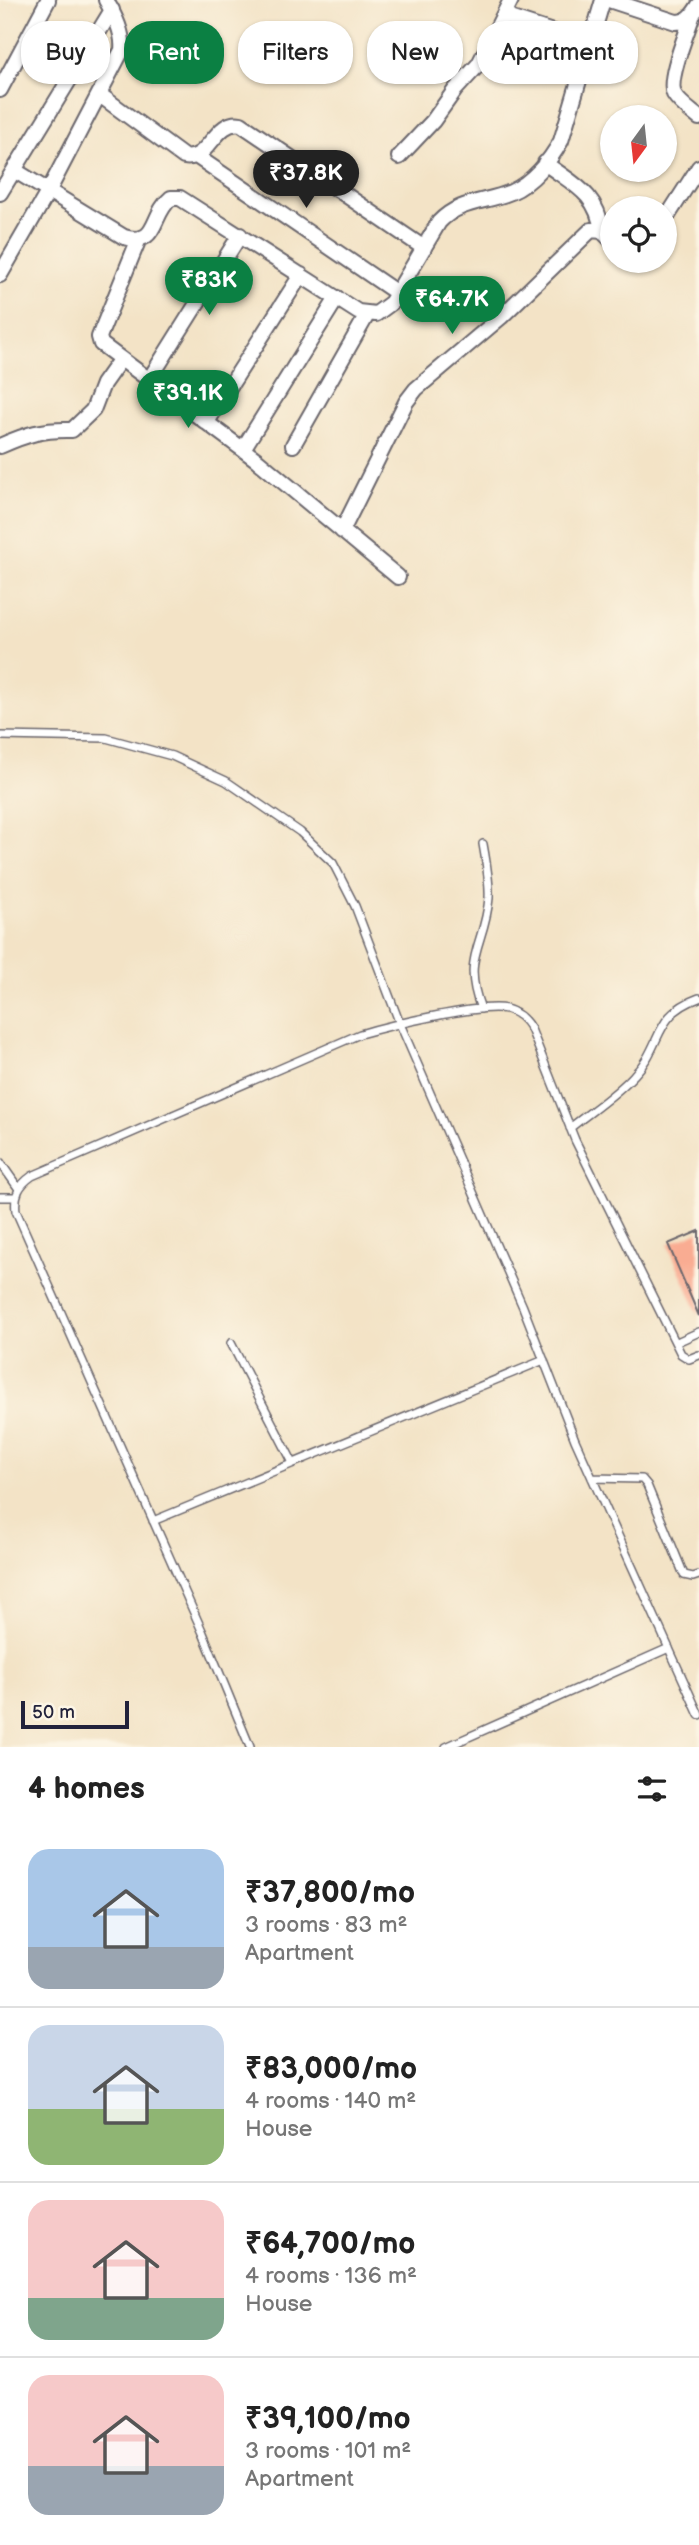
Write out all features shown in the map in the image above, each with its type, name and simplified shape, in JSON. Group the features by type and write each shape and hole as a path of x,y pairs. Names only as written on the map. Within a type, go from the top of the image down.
{"street":[{"path":"0,90 48,0"},
{"path":"399,157 433,121 455,90 479,64 511,0"},
{"path":"597,21 603,0"},
{"path":"609,0 676,22 684,22 695,11"},
{"path":"0,275 100,95 122,50 123,43 109,5"},
{"path":"0,193 109,5"},
{"path":"695,11 673,79 672,90 699,118"},
{"path":"503,16 519,21"},
{"path":"14,170 124,237 138,241 144,239 165,203 171,198 180,198 358,312 376,314 391,303 447,213 523,186 545,163 561,141 578,84"},
{"path":"100,95 184,157 201,153 225,126 232,122 241,124 424,248"},
{"path":"196,156 397,293"},
{"path":"545,163 587,195 600,213"},
{"path":"677,201 699,167"},
{"path":"342,531 406,402 416,388 501,317 583,236 592,230 600,233"},
{"path":"149,380 240,235"},
{"path":"138,241 99,337 101,344 243,449 398,577"},
{"path":"207,422 301,275"},
{"path":"243,449 337,298"},
{"path":"293,445 368,314"},
{"path":"0,446 46,429 72,430 93,410 103,384 120,360"}],"lane":[{"path":"0,736 106,738 149,748 198,767 226,781 300,832 321,850 344,881 400,1024 523,1307 592,1478 699,1715"},
{"path":"481,1009 472,971 489,900 484,844"},
{"path":"570,1128 632,1077 647,1060 669,1015 699,998"},
{"path":"0,1197 17,1193 32,1176 332,1045 400,1024 481,1009 509,1009 526,1021 570,1128 681,1354 686,1359 699,1355"},
{"path":"0,1162 17,1193 16,1212 250,1747"},
{"path":"677,1342 699,1332"},
{"path":"231,1343 293,1463"},
{"path":"153,1521 544,1360"},
{"path":"592,1478 642,1479 647,1485 684,1575 699,1575"},
{"path":"446,1747 669,1648"}],"building":[{"path":"699,1231 699,1316 668,1244"}]}
